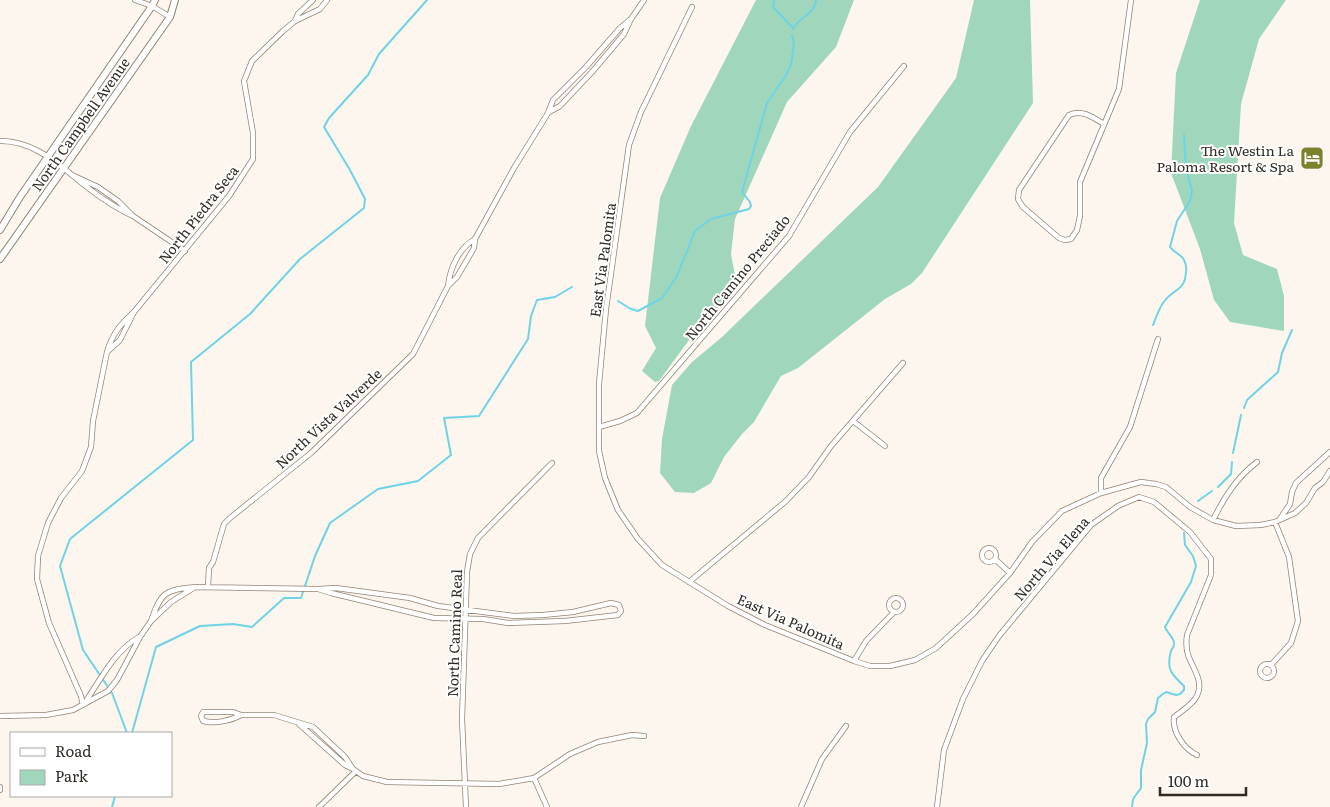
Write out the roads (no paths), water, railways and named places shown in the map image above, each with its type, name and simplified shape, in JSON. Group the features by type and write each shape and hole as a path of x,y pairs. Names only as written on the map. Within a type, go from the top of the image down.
{"main road":[{"name":"North Campbell Avenue","path":"0,259 170,17 175,0"},
{"name":"North Campbell Avenue","path":"0,230 20,197 153,3"}],"street":[{"path":"135,0 153,3 170,17"},
{"name":"North Piedra Seca","path":"295,22 298,14 313,0"},
{"name":"North Piedra Seca","path":"83,705 81,696 49,623 37,578 38,556 48,523 61,498 82,471 91,447 93,421 107,352 113,335 229,196 253,159 253,133 244,81 252,61 283,31 295,22 320,9 327,0"},
{"name":"North Vista Valverde","path":"548,113 560,106 592,72 624,34 631,19 644,0"},
{"path":"1104,124 1084,113 1074,110 1068,115 1015,196 1023,207 1059,238 1068,239 1075,235 1077,230 1080,216 1080,182 1104,124 1118,89 1131,0"},
{"name":"East Via Palomita","path":"692,7 641,112 629,145 606,308 599,384 599,451 605,478 618,510 638,539 662,565 728,606 765,625 854,661 870,666 890,666 915,660 936,648 973,614 1010,573 1032,542 1062,512 1101,493 1140,482 1156,484 1166,487 1190,507 1213,520 1236,526 1274,522 1287,518 1306,503 1314,488 1323,482 1330,471"},
{"name":"North Vista Valverde","path":"448,286 458,277 474,248 475,239 514,168 548,113 553,100 586,67 620,28 631,19"},
{"name":"North Camino Preciado","path":"599,427 620,421 637,413 789,236 850,132 904,66"},
{"path":"0,141 22,143 72,175 98,187 134,216 185,251"},
{"name":"North Vista Valverde","path":"208,586 209,568 213,562 224,524 311,453 413,354 448,286 450,273 466,244 475,239"},
{"path":"1068,239 1069,245"},
{"name":"North Piedra Seca","path":"107,352 120,340 134,312"},
{"path":"1101,493 1101,478 1130,427 1158,339"},
{"path":"689,582 786,501 809,477 831,446 903,362"},
{"path":"853,421 885,446"},
{"path":"1280,519 1290,504 1296,483 1330,452"},
{"path":"1213,520 1236,481 1257,462"},
{"name":"North Camino Real","path":"466,807 462,719 468,565 474,543 490,524 552,463"},
{"name":"North Via Elena","path":"938,807 944,750 964,699 986,655 999,636 1091,525 1118,506 1139,497 1154,502 1169,513 1190,532 1211,559 1211,575 1186,641 1188,656 1199,678 1198,693 1194,700 1174,717 1173,723 1182,740 1191,752 1197,755"},
{"path":"1271,665 1291,643 1298,621 1289,558 1274,522"},
{"path":"995,560 1010,573"},
{"path":"151,621 156,606 165,592 208,586 336,588 410,598 438,606 514,616 573,612 611,603 619,605 621,611 618,615 604,617 537,623 434,618 331,594 318,589"},
{"path":"0,716 46,715 73,710 108,691 117,680 140,637 151,621 171,602 195,587"},
{"path":"854,661 866,640 894,612"},
{"path":"83,705 118,656 134,640 140,637"},
{"path":"241,715 210,723 203,721 201,716 203,712 214,711 233,712 241,715 274,715 299,724 345,765 371,779 388,782 499,784 534,778 584,747 626,736 644,736"},
{"path":"801,807 822,758 846,726"},
{"path":"319,807 354,770"},
{"path":"534,778 547,807"}],"waterway":[{"path":"127,732 112,693 83,650 60,566 70,539 193,440 191,362 250,314 300,259 364,208 365,199 324,127 329,118 368,75 379,54 427,0"},
{"path":"774,0 773,7 792,27"},
{"path":"793,29 795,25 810,13 816,0"},
{"path":"618,301 638,311 662,298 677,276 695,231 711,219 749,209 751,206 742,192 767,103 791,65 794,42 792,35"},
{"path":"1153,325 1163,303 1181,287 1185,278 1186,268 1184,260 1170,247 1177,221 1190,201 1192,191 1186,168 1184,135"},
{"path":"132,732 156,647 200,626 233,624 252,627 284,598 301,598 315,556 330,523 378,489 418,481 451,455 444,418 479,416 528,339 531,316 537,300 555,297 572,287"},
{"path":"1244,408 1247,400 1278,372 1282,353 1292,330"},
{"path":"1233,453 1241,415"},
{"path":"1218,487 1231,474 1232,462"},
{"path":"1198,501 1212,491"},
{"path":"1132,807 1133,799 1141,788 1141,770 1147,743 1146,724 1148,719 1155,712 1158,698 1166,692 1176,695 1184,690 1184,686 1169,667 1174,642 1165,627 1191,582 1196,566 1193,556 1185,545 1184,533"},
{"path":"112,807 115,797"}],"place":[{"name":"The Westin La Paloma Resort & Spa","path":"1312,158"}]}
